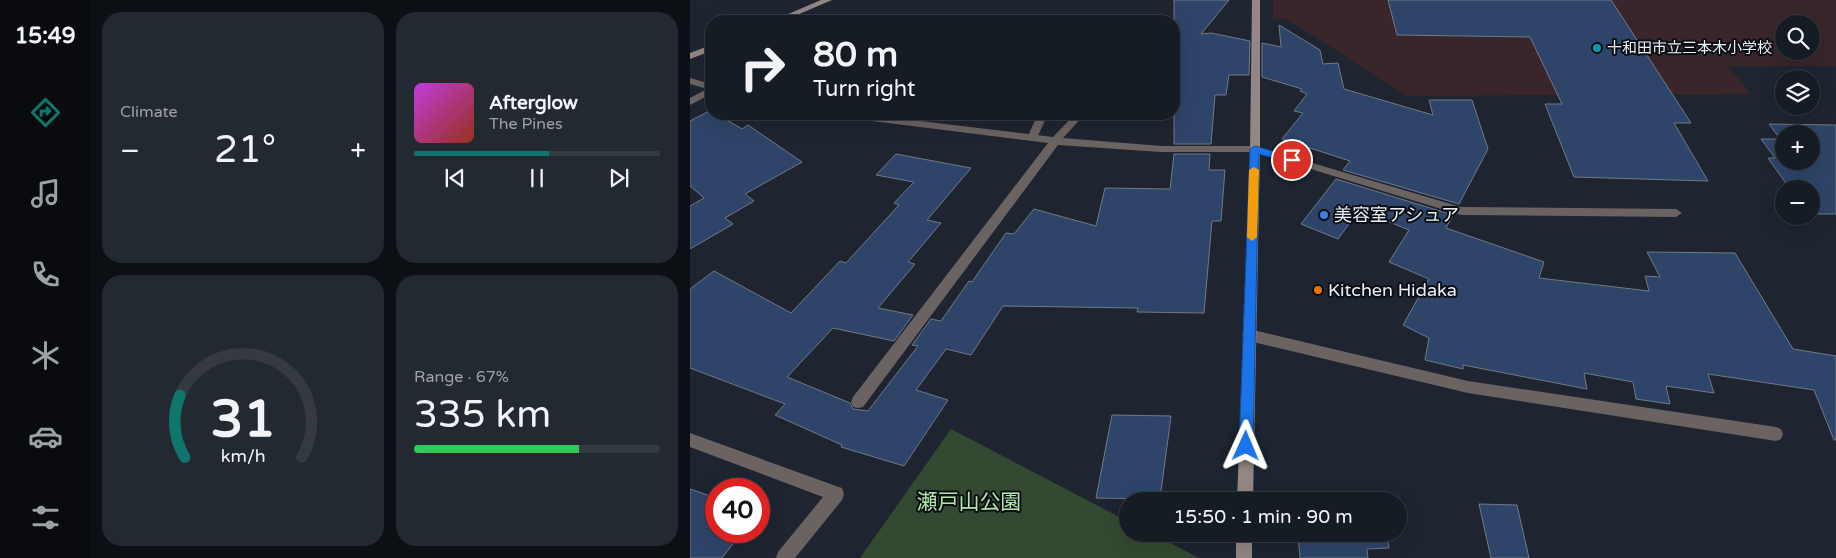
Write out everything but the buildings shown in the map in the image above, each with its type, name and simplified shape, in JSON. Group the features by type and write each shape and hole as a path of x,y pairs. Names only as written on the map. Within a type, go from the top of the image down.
{"street":[{"path":"791,15 828,0"},
{"path":"1245,492 1255,149 1256,0"},
{"path":"690,56 705,50"},
{"path":"690,81 705,86"},
{"path":"690,102 705,92"},
{"path":"888,120 1055,141 1161,149 1255,149 1461,211 1676,213"},
{"path":"1032,138 1040,120"},
{"path":"858,402 1055,141 1074,120"},
{"path":"1249,335 1468,387 1776,434"},
{"path":"690,440 836,494 784,558"},
{"path":"1244,542 1244,558"}],"shaded area":[{"name":"十和田市立三本木小学校","path":"1273,0 1836,0 1836,66 1728,66 1751,94 1407,96 1287,19 1273,20"}],"green space":[{"name":"瀬戸山公園","path":"951,429 1119,517 1119,542 1168,542 1199,558 860,558"}],"slow traffic":[{"path":"1252,237 1254,170"}],"place":[{"name":"十和田市立三本木小学校","path":"1597,48"},
{"name":"美容室アシュア","path":"1324,215"},
{"name":"Kitchen Hidaka","path":"1318,290"}],"route":[{"path":"1246,446 1255,149 1292,160"}]}
